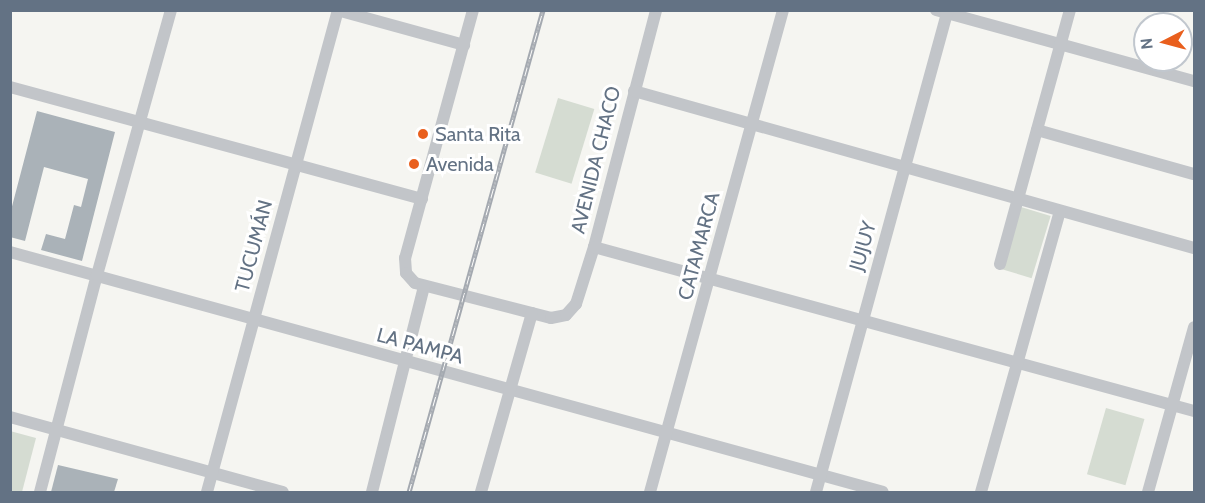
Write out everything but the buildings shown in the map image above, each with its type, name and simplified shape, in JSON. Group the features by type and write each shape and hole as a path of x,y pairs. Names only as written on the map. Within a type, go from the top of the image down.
{"street":[{"path":"40,492 97,275 171,10"},
{"path":"473,10 405,258 406,273 415,283 532,313 482,492"},
{"name":"AVENIDA CHACO","path":"532,313 551,318 566,315 576,303 594,247 656,10"},
{"name":"CATAMARCA","path":"651,492 783,10"},
{"path":"1000,264 1070,10"},
{"path":"338,11 464,45"},
{"name":"TUCUMÁN","path":"207,492 338,11"},
{"path":"944,12 1194,81"},
{"name":"JUJUY","path":"816,492 862,319 906,167 944,12"},
{"path":"10,87 422,200"},
{"path":"634,92 1194,248"},
{"path":"1037,130 1194,174"},
{"path":"981,492 1060,211"},
{"path":"594,247 1194,411"},
{"name":"LA PAMPA","path":"10,252 406,363 511,389 883,492"},
{"path":"372,492 424,286"},
{"path":"1148,492 1194,327"},
{"path":"10,417 283,492"}],"shaded area":[{"path":"558,98 594,109 572,184 535,173"},
{"path":"1021,207 1051,216 1032,278 1002,269"},
{"path":"1106,408 1144,419 1125,485 1087,474"},
{"path":"10,431 36,438 22,492 11,492"}],"railway":[{"path":"409,492 543,10"}],"place":[{"name":"Santa Rita","path":"423,134"},
{"name":"Avenida","path":"414,164"}]}
